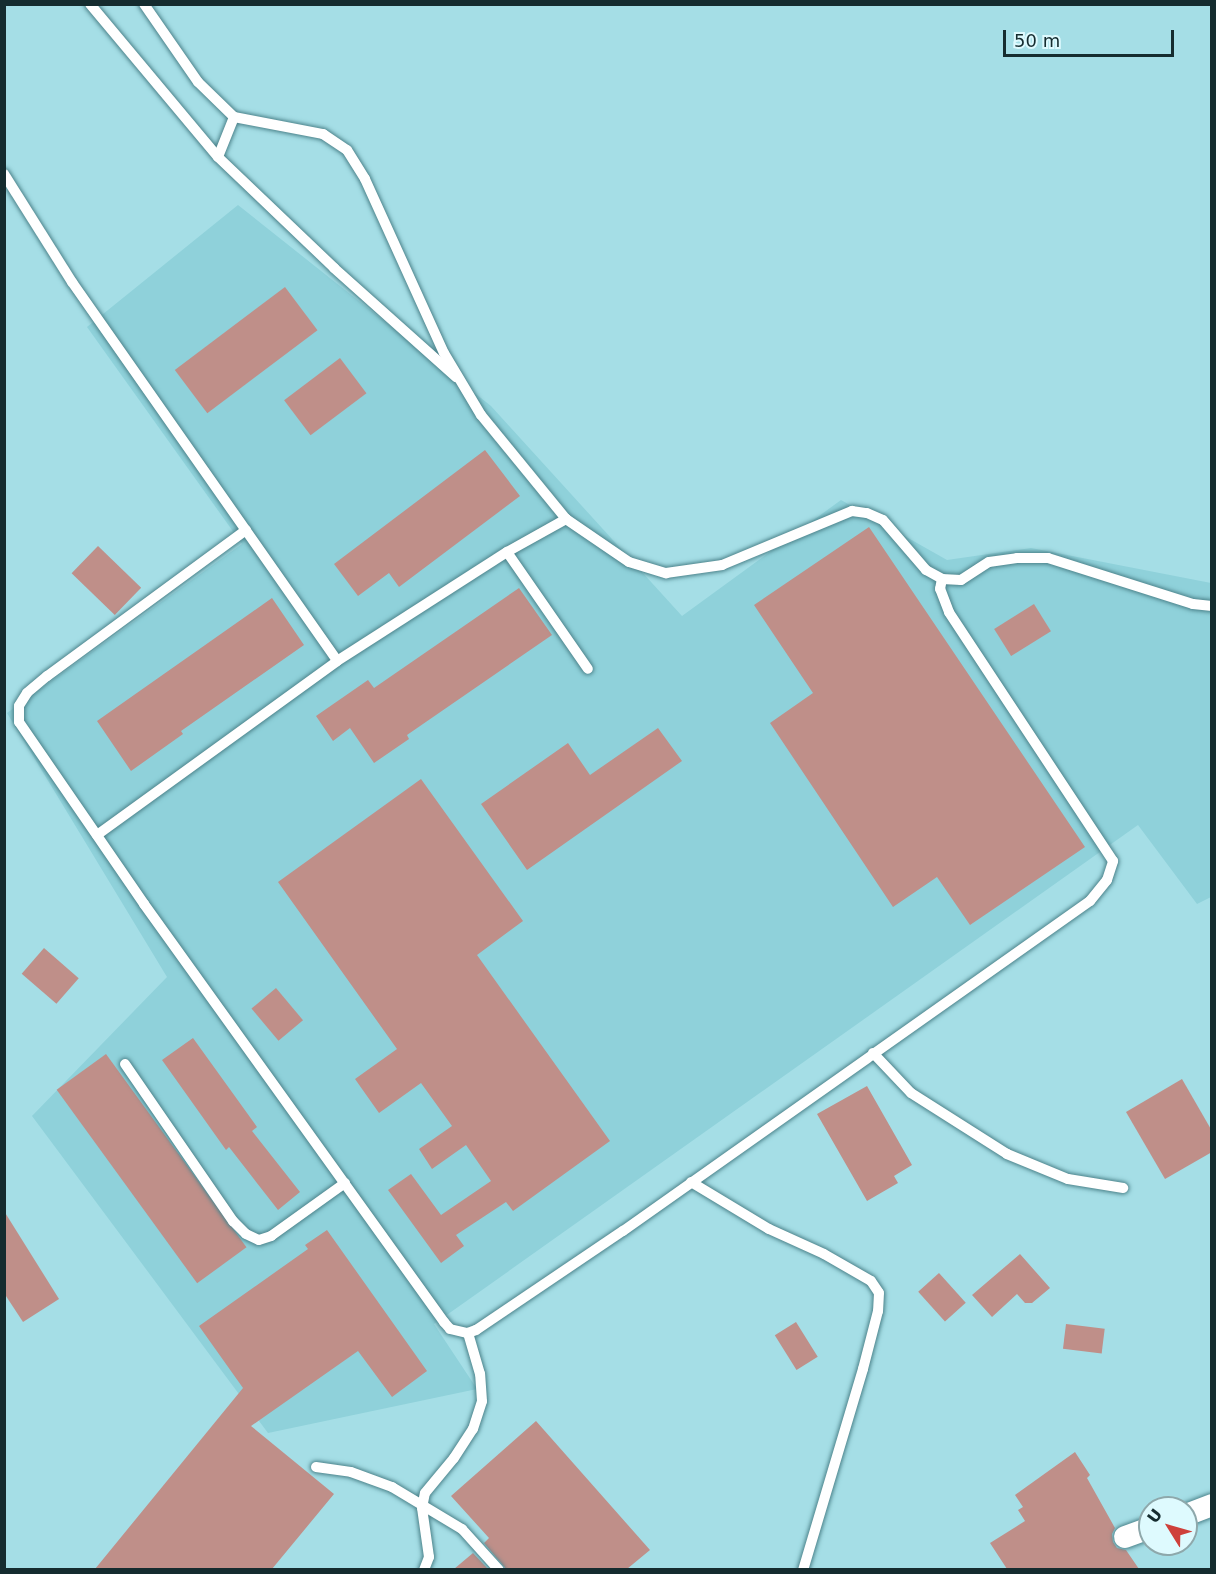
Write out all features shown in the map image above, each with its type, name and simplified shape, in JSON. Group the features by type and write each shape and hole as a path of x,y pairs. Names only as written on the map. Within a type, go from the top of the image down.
{"street":[{"path":"1125,1537 1138,1532"}],"lane":[{"path":"90,4 218,157 334,268 465,385"},
{"path":"144,4 198,82 234,117 323,134 346,150 365,179 444,353 481,414 566,519 629,562 666,573 722,565 852,511 867,513 883,520 926,570 942,579 960,580 988,562 1017,558 1048,558 1193,604 1212,606"},
{"path":"218,157 234,117"},
{"path":"4,174 72,282 337,661"},
{"path":"97,835 337,661 507,552 566,519"},
{"path":"246,530 46,676 27,693 19,706 19,722 444,1322 450,1329 468,1333 476,1330 691,1182 1090,901 1107,880 1113,861 949,612 940,589 942,579"},
{"path":"507,552 588,669"},
{"path":"873,1053 911,1094 1007,1154 1068,1179 1123,1188"},
{"path":"125,1064 233,1221 246,1234 259,1240 271,1236 345,1183"},
{"path":"691,1182 769,1229 824,1254 872,1281 879,1293 878,1311 863,1369 803,1569"},
{"path":"424,1569 429,1557 422,1508 425,1493 454,1458 473,1429 482,1401 480,1374 468,1333"},
{"path":"316,1467 351,1472 392,1487 422,1508 462,1529 499,1569"}],"shaded area":[{"path":"238,205 491,406 682,616 841,500 947,560 1031,548 1211,583 1211,897 1197,904 1138,825 434,1324 477,1389 268,1433 32,1116 167,977 7,713 242,544 87,327"}],"building":[{"path":"285,287 317,330 207,413 175,370"},
{"path":"340,358 366,393 311,435 284,400"},
{"path":"485,450 520,496 399,587 389,573 358,596 334,564"},
{"path":"869,527 1085,847 970,925 937,877 893,907 770,723 813,693 754,605"},
{"path":"98,546 141,588 115,615 72,573"},
{"path":"519,588 552,635 407,735 409,739 374,763 350,728 333,741 316,716 368,680 374,688"},
{"path":"272,598 304,645 181,731 183,734 131,771 97,721"},
{"path":"1034,604 1051,631 1011,656 994,629"},
{"path":"658,728 682,761 527,870 481,804 568,743 590,775"},
{"path":"421,779 523,921 477,955 610,1141 513,1211 506,1202 456,1235 464,1246 441,1263 388,1190 411,1174 441,1215 491,1181 466,1145 432,1169 419,1149 452,1126 421,1083 379,1113 355,1079 397,1049 278,882"},
{"path":"44,948 79,978 56,1004 22,974"},
{"path":"276,988 303,1020 278,1041 251,1009"},
{"path":"193,1038 257,1127 252,1131 300,1192 278,1210 229,1147 226,1150 162,1060"},
{"path":"106,1054 246,1247 197,1283 57,1090"},
{"path":"1182,1079 1212,1131 1212,1152 1165,1179 1126,1112"},
{"path":"867,1086 912,1165 894,1176 898,1183 867,1201 817,1114"},
{"path":"4,1211 59,1299 23,1322 4,1293"},
{"path":"327,1230 427,1371 392,1397 358,1351 251,1426 334,1494 272,1569 95,1569 243,1388 199,1326 308,1249 305,1245"},
{"path":"1020,1254 1050,1288 1032,1303 1025,1303 1017,1294 992,1317 972,1295"},
{"path":"939,1273 966,1303 945,1321 918,1292"},
{"path":"796,1322 818,1357 797,1370 775,1335"},
{"path":"1066,1324 1105,1329 1102,1354 1063,1349"},
{"path":"536,1421 650,1550 627,1569 506,1569 484,1543 489,1538 451,1496"},
{"path":"1075,1452 1090,1475 1087,1478 1115,1528 1112,1534 1113,1542 1117,1548 1126,1550 1139,1569 1007,1569 990,1543 1025,1521 1018,1510 1023,1507 1015,1495"},
{"path":"473,1553 488,1569 454,1569"}]}
